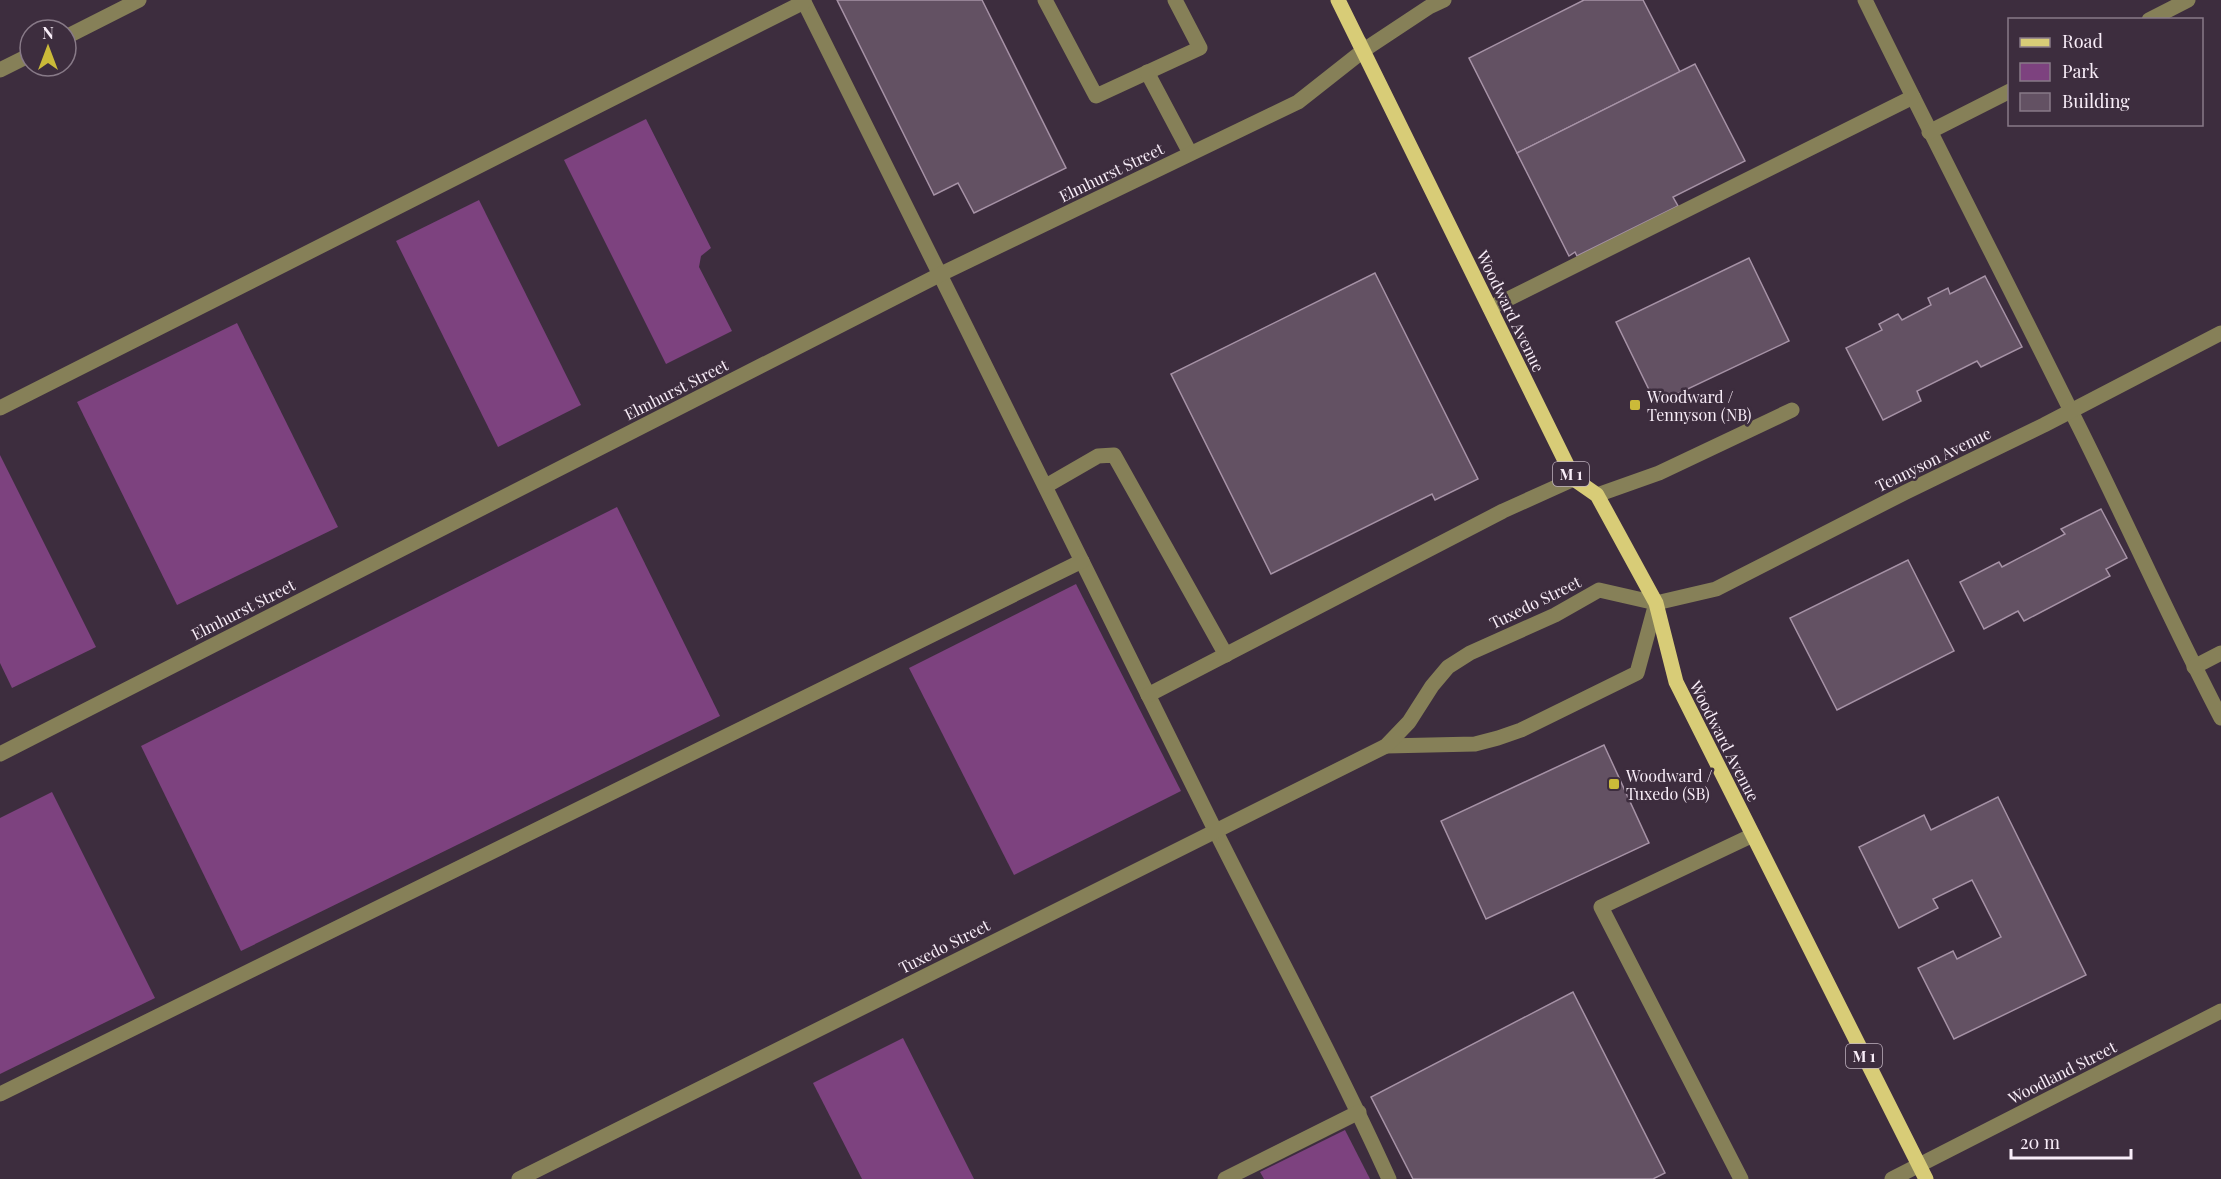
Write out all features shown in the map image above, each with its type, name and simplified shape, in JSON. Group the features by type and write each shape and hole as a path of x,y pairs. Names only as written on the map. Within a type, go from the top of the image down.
{"main road":[{"name":"Woodward Avenue","path":"1338,0 1574,479 1597,495 1656,603 1676,682 1922,1172"}],"street":[{"path":"78,31 139,0"},
{"path":"1045,0 1096,96 1200,48 1175,0"},
{"name":"Elmhurst Street","path":"0,754 941,274 1298,102 1362,46 1444,0"},
{"path":"1865,0 1929,132 2071,410 2194,667 2221,718"},
{"path":"2153,18 2187,0"},
{"path":"0,408 804,1 1215,831 1359,1113 1389,1179"},
{"path":"0,70 18,61"},
{"path":"1148,72 1190,153"},
{"path":"1929,132 2008,92"},
{"path":"1490,308 1912,97"},
{"name":"Tennyson Avenue","path":"1656,603 1716,590 2221,333"},
{"path":"1597,495 1659,473 1792,410"},
{"path":"1046,486 1098,456 1114,455 1226,655"},
{"path":"1148,695 1503,511 1574,479"},
{"path":"0,1094 1082,561"},
{"name":"Tuxedo Street","path":"519,1179 1386,746 1409,722 1432,686 1448,667 1470,653 1555,615 1599,590 1656,603 1637,673 1521,730 1498,738 1475,744 1386,746"},
{"path":"2194,667 2221,653"},
{"path":"1741,1179 1601,907 1753,835"},
{"name":"Woodland Street","path":"1892,1179 1922,1172 2221,1011"},
{"path":"1225,1179 1359,1113"}],"green space":[{"path":"646,119 711,248 701,256 699,267 732,331 666,364 564,160"},
{"path":"479,200 581,405 498,447 396,241"},
{"path":"237,323 338,527 177,605 77,402"},
{"path":"0,455 96,647 12,688 0,663"},
{"path":"617,507 720,716 241,951 141,746"},
{"path":"1076,584 1181,791 1014,875 909,668"},
{"path":"52,792 155,998 0,1074 0,818"},
{"path":"903,1038 974,1179 862,1179 813,1083"},
{"path":"1345,1130 1370,1179 1264,1179 1260,1172"}],"building":[{"path":"837,0 982,0 1066,168 974,213 958,183 934,195"},
{"path":"1584,0 1643,0 1680,72 1517,153 1469,58"},
{"path":"1695,64 1745,161 1673,197 1678,206 1577,256 1575,252 1569,256 1517,153"},
{"path":"1749,258 1789,341 1656,404 1616,322"},
{"path":"1375,273 1478,479 1435,500 1432,494 1271,574 1171,374"},
{"path":"1985,276 2022,347 1981,367 1977,361 1917,391 1921,401 1883,420 1846,348 1882,330 1879,324 1898,314 1902,320 1931,305 1928,298 1948,288 1950,294"},
{"path":"2101,509 2127,558 2106,569 2110,576 2024,621 2018,611 1984,629 1960,582 1999,562 2002,567 2065,534 2061,529"},
{"path":"1908,560 1954,651 1837,710 1790,618"},
{"path":"1604,745 1649,843 1486,919 1441,821"},
{"path":"1998,797 2086,975 1954,1039 1918,968 1953,951 1957,959 2001,937 1972,880 1933,899 1938,908 1899,928 1859,847 1924,815 1931,830"},
{"path":"1573,992 1665,1173 1653,1179 1413,1179 1371,1097"}],"place":[{"name":"Woodward / Tennyson (NB)","path":"1635,405"},
{"name":"Woodward / Tuxedo (SB)","path":"1614,784"}]}
